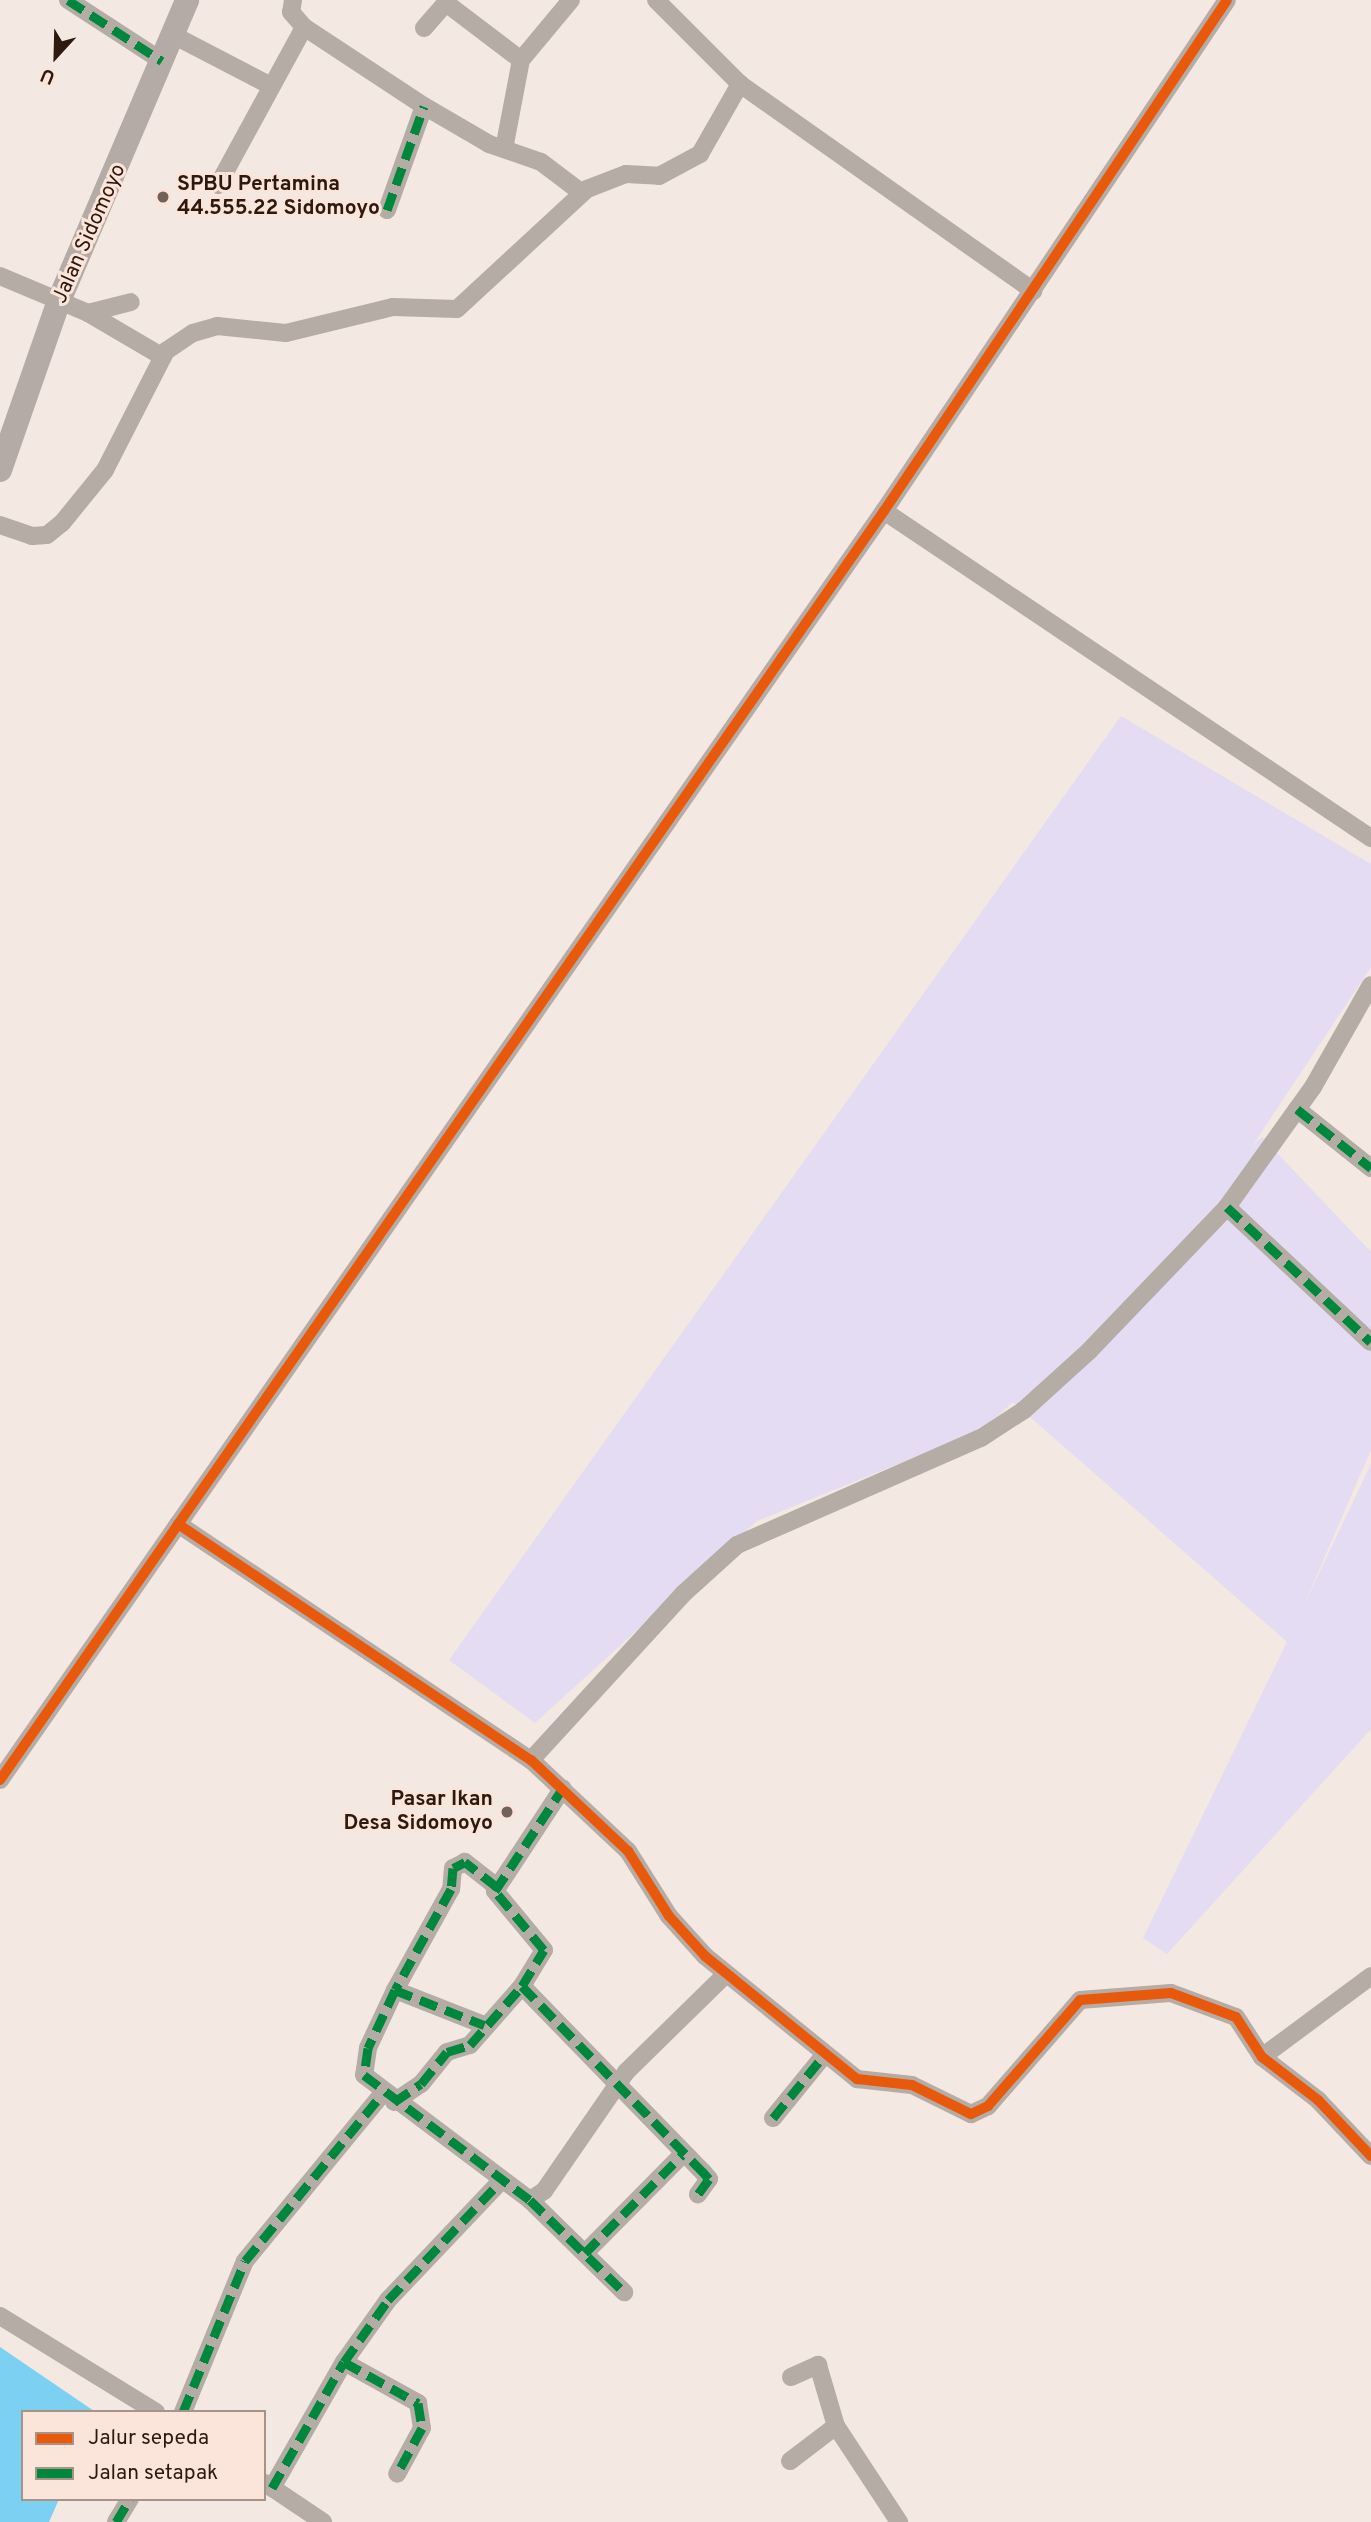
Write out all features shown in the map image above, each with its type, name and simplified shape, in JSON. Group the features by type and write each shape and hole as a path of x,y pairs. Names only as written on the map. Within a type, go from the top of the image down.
{"main road":[{"name":"Jalan Sidomoyo","path":"0,471 60,299 187,0"}],"street":[{"path":"68,0 162,61"},
{"path":"294,0 291,12 304,27 424,107 504,149 541,162 582,193"},
{"path":"504,149 521,60 570,0"},
{"path":"656,0 740,84 1033,291"},
{"path":"0,1780 884,511 1227,0"},
{"path":"424,29 447,1 521,60"},
{"path":"218,185 304,27"},
{"path":"173,35 271,86"},
{"path":"0,525 32,536 47,535 62,523 105,470 163,357 192,333 217,326 286,333 393,307 457,309 582,193 625,174 659,176 700,154 740,84"},
{"path":"387,210 424,107"},
{"path":"0,276 60,299 163,357"},
{"path":"88,313 131,303"},
{"path":"884,511 1371,838"},
{"path":"531,1760 683,1594 737,1545 949,1455 1024,1410 1227,1207 1297,1109 1371,985"},
{"path":"1297,1109 1371,1168"},
{"path":"1227,1207 1371,1342"},
{"path":"178,1524 531,1760 564,1788 628,1851 669,1916 725,1975 857,2079 912,2085 971,2114 988,2106 1080,2000 1140,1993 1188,1998 1236,2017 1262,2057 1318,2100 1371,2155"},
{"path":"184,2410 245,2261 388,2098 421,2084 447,2052 470,2045 484,2025 522,1986 544,1950 499,1902 497,1887 564,1788"},
{"path":"497,1887 465,1862 456,1865 449,1895 395,1990 362,2067 388,2098 500,2182 530,2200 624,2292"},
{"path":"530,2200 544,2191 619,2080 725,1975"},
{"path":"1262,2057 1371,1976"},
{"path":"522,1986 619,2080 682,2155 709,2179 698,2193"},
{"path":"395,1990 484,2025"},
{"path":"773,2118 825,2054"},
{"path":"585,2253 682,2155"},
{"path":"323,2522 268,2485 344,2362 388,2300 500,2182"},
{"path":"0,2316 153,2410"},
{"path":"344,2362 418,2403 422,2428 397,2474"},
{"path":"791,2376 818,2364 835,2426 891,2519"},
{"path":"790,2461 835,2426"},
{"path":"116,2522 129,2501"}],"shaded area":[{"path":"1121,716 1371,864 1371,967 1253,1145 1262,1137 1371,1252 1371,1450 1303,1607 1371,1464 1371,1729 1167,1954 1143,1938 1287,1642 1013,1402 982,1430 757,1521 535,1723 449,1660"}],"water":[{"path":"0,2347 93,2410 21,2410 21,2501 58,2501 49,2522 0,2522"}],"marked path":[{"path":"68,0 162,61"},
{"path":"387,210 424,106"},
{"path":"1297,1109 1371,1168"},
{"path":"1227,1207 1371,1342"},
{"path":"522,1986 544,1950 495,1891 563,1788"},
{"path":"497,1887 465,1862 453,1868 451,1889 395,1990 368,2048 364,2075 530,2200 624,2292"},
{"path":"394,2102 421,2084 447,2052 470,2045 522,1986 709,2179 698,2194"},
{"path":"395,1990 484,2025"},
{"path":"773,2118 825,2054"},
{"path":"184,2410 245,2261 382,2094"},
{"path":"585,2253 682,2155"},
{"path":"272,2488 344,2362 388,2300 500,2182"},
{"path":"344,2362 418,2403 422,2428 397,2474"},
{"path":"116,2522 129,2501"}],"cycle path":[{"path":"0,1780 884,511 1227,0"},
{"path":"178,1524 531,1760 628,1851 669,1916 705,1956 857,2079 912,2085 971,2114 988,2106 1080,2000 1171,1993 1236,2017 1262,2057 1318,2100 1371,2156"}],"place":[{"name":"SPBU Pertamina 44.555.22 Sidomoyo","path":"163,197"},
{"name":"Pasar Ikan Desa Sidomoyo","path":"507,1812"}]}
